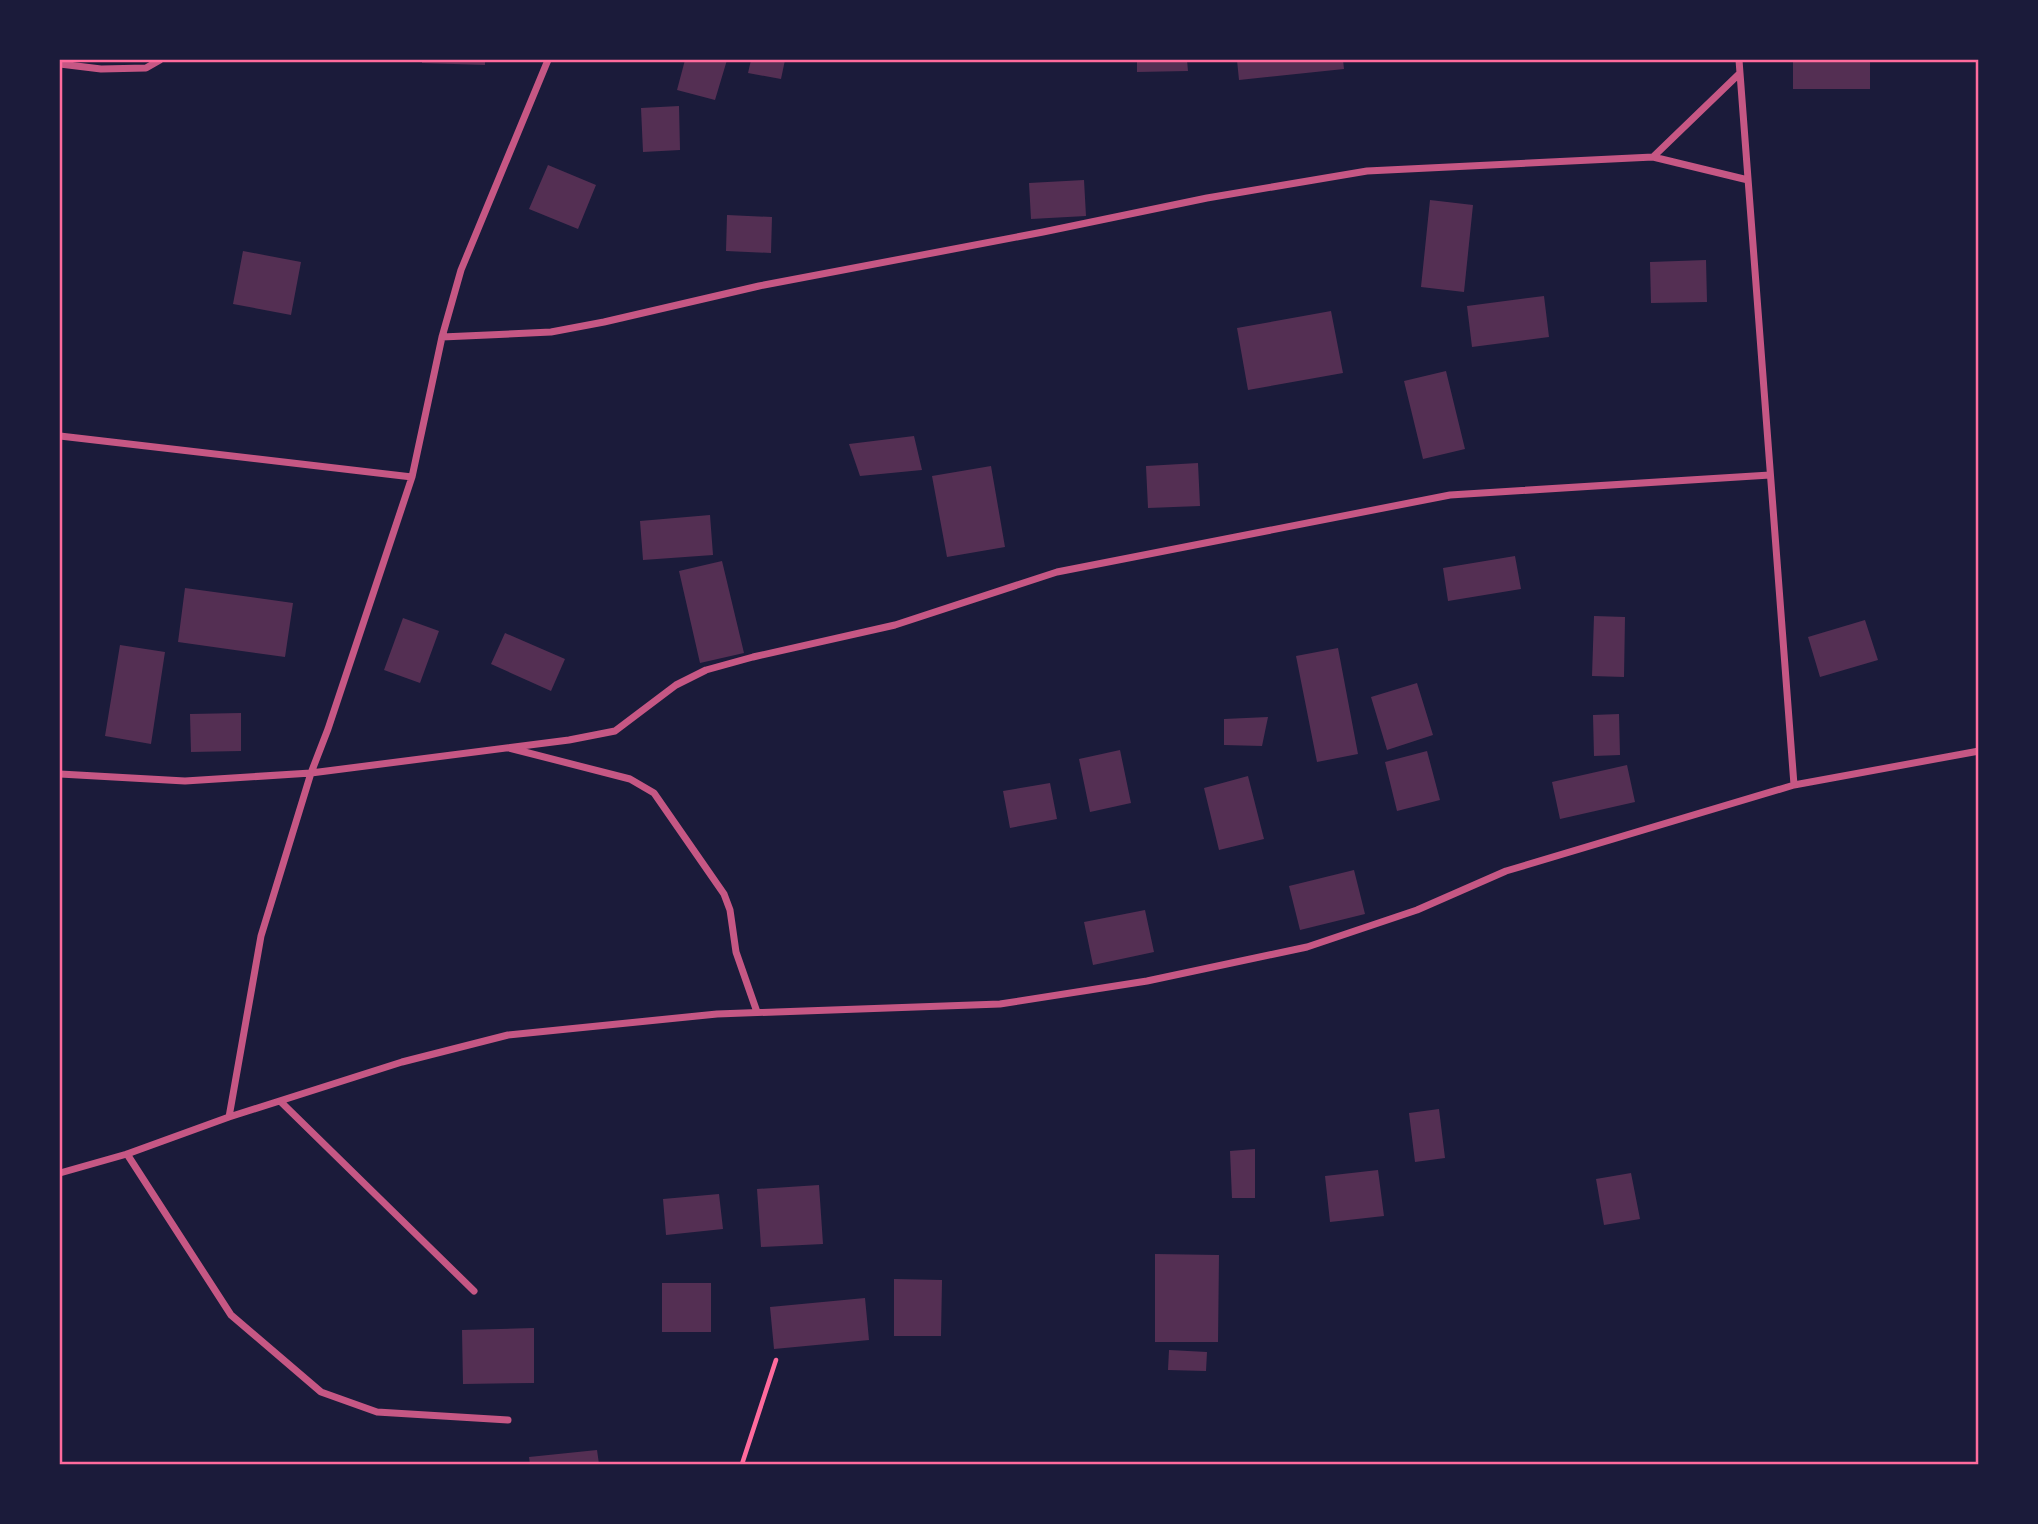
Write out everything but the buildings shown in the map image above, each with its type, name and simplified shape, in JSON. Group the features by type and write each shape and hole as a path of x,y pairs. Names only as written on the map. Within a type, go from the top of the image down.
{"street":[{"path":"60,64 101,69 146,68 160,60"},
{"path":"229,1116 261,936 311,774 412,477 442,337 461,270 548,60"},
{"path":"1739,60 1794,785"},
{"path":"1653,157 1739,74"},
{"path":"442,337 551,332 759,286 1207,198 1367,171 1653,157 1748,180"},
{"path":"60,436 412,477"},
{"path":"60,774 185,781 311,774 569,740 615,731 676,685 706,670 895,625 1057,572 1450,495 1770,475"},
{"path":"505,747 630,779 654,793 724,894 730,910 736,953 757,1012"},
{"path":"60,1173 127,1154 229,1116 281,1102 402,1062 508,1035 717,1014 1000,1004 1147,981 1307,947 1418,910 1506,871 1794,785 1979,751"},
{"path":"281,1102 474,1291"},
{"path":"127,1154 231,1315 321,1392 377,1412 508,1420"}],"path":[{"path":"742,1465 776,1360"}]}
